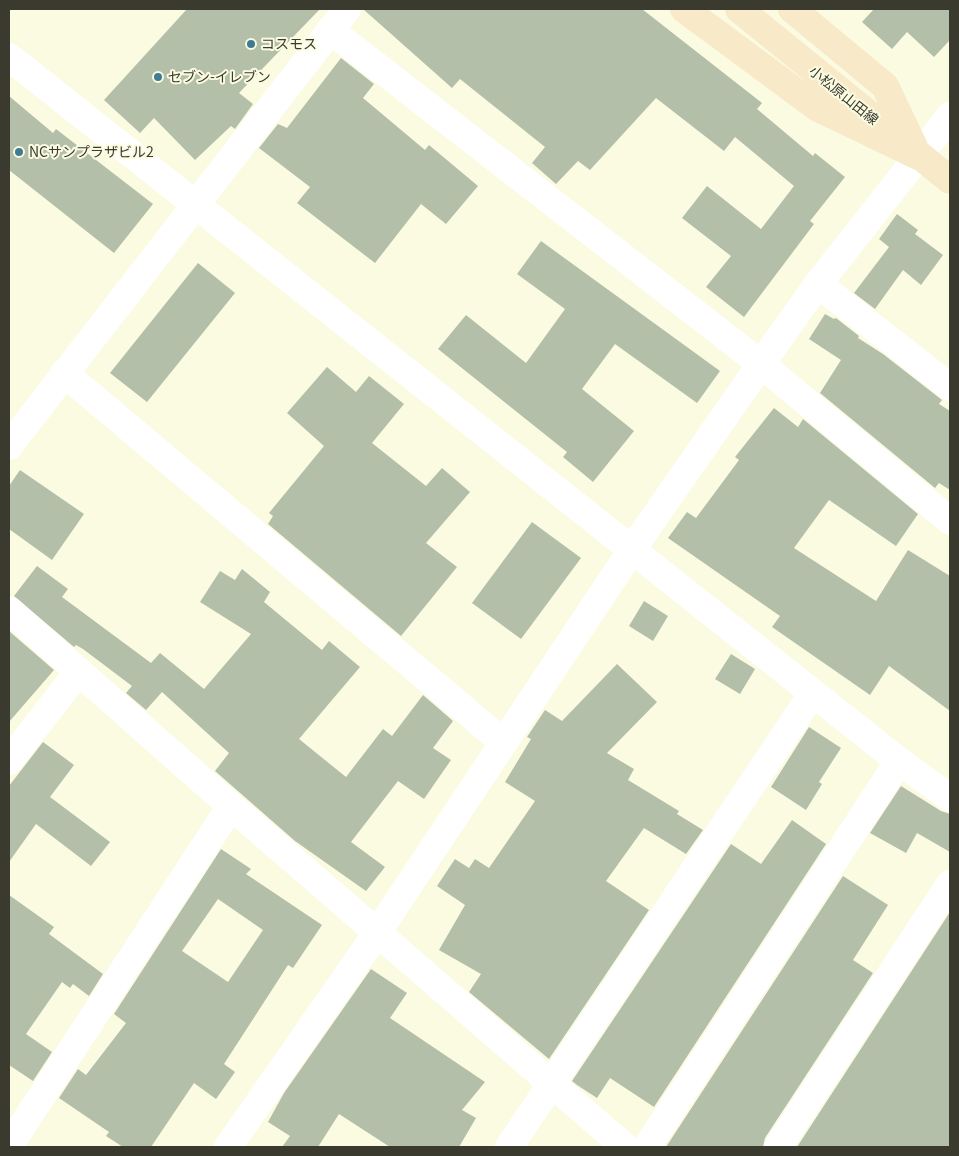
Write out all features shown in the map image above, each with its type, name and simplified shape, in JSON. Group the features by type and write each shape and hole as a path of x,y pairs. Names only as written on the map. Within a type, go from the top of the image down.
{"street":[{"path":"9,446 64,372 347,9"},
{"path":"684,9 818,108 918,156"},
{"name":"小松原山田線","path":"739,9 918,156 950,180"},
{"path":"792,9 885,86 918,156"},
{"path":"330,30 761,364 950,522"},
{"path":"9,58 633,548 898,760 950,798"},
{"path":"228,1147 377,933 633,548 761,364 818,284 950,116"},
{"path":"818,284 950,387"},
{"path":"64,372 503,742"},
{"path":"9,610 231,806 625,1147"},
{"path":"9,761 79,671"},
{"path":"508,1147 813,693"},
{"path":"647,1147 898,760"},
{"path":"9,1146 231,806"},
{"path":"778,1147 950,884"}],"building":[{"path":"187,9 320,9 239,93 253,104 235,129 231,126 195,160 154,118 140,133 104,100"},
{"path":"363,9 642,9 762,103 757,109 813,156 815,153 845,177 810,221 814,224 744,317 706,287 731,256 682,218 707,186 761,229 794,186 735,137 724,151 656,98 590,170 578,161 556,184 532,163 545,147 460,79 452,88"},
{"path":"874,9 950,9 950,40 934,57 907,32 892,49 862,22"},
{"path":"341,58 374,84 363,98 425,150 429,145 478,186 446,224 421,204 375,263 297,203 310,187 259,148 278,124 287,128"},
{"path":"9,96 53,133 56,129 153,204 114,253 9,170"},
{"path":"897,214 918,230 915,234 943,255 921,285 903,270 875,309 854,293 889,247 879,239"},
{"path":"541,241 720,371 697,403 615,344 582,389 634,431 593,482 563,457 567,452 438,349 466,315 526,363 565,309 517,274"},
{"path":"198,263 235,293 147,402 110,373"},
{"path":"825,314 834,319 836,318 859,336 858,338 883,354 942,400 939,404 950,411 950,490 939,483 935,488 820,393 841,360 809,339"},
{"path":"327,367 356,392 369,376 404,404 372,443 426,486 442,468 470,492 426,543 457,567 401,636 268,524 273,516 269,513 324,446 287,413"},
{"path":"774,408 798,427 803,419 918,514 896,546 829,500 794,548 876,601 908,550 950,576 950,711 889,666 870,695 772,627 780,616 668,538 687,512 696,518 739,460 735,457"},
{"path":"20,470 84,514 52,560 9,529 9,486"},
{"path":"532,522 581,558 521,639 472,603"},
{"path":"37,566 68,589 62,597 151,663 160,653 204,689 251,634 200,602 220,571 235,580 242,569 270,592 264,602 322,650 329,641 360,667 299,739 346,777 383,729 392,736 423,695 453,721 433,748 451,760 424,799 398,781 351,842 385,867 366,891 295,841 215,771 229,753 162,692 146,710 126,693 132,686 83,649 76,645 74,647 14,596"},
{"path":"644,601 668,616 653,641 629,626"},
{"path":"9,631 54,670 9,722"},
{"path":"731,654 755,669 740,694 715,679"},
{"path":"617,664 657,702 607,753 634,769 628,780 679,811 677,814 703,830 686,854 644,828 606,881 649,910 549,1059 469,992 481,974 439,950 465,905 437,886 455,859 469,868 475,859 489,868 535,801 505,782 531,739 527,737 545,710 562,721"},
{"path":"809,727 841,748 819,782 822,784 806,810 771,787"},
{"path":"43,742 74,765 50,797 110,842 91,866 36,824 9,862 9,786"},
{"path":"901,786 941,811 950,814 950,852 917,833 906,853 870,833"},
{"path":"792,820 826,844 654,1107 610,1078 597,1098 572,1081 731,844 761,864"},
{"path":"221,849 251,869 246,874 322,925 293,968 288,965 224,1064 235,1072 216,1099 194,1083 151,1147 123,1147 106,1136 109,1132 59,1098 78,1069 86,1075 126,1023 114,1014","holes":["218,899 263,930 228,982 182,951"]},
{"path":"843,876 888,905 853,960 873,973 765,1138 763,1147 666,1147"},
{"path":"9,895 54,927 49,934 103,974 89,996 73,984 70,988 62,982 26,1034 52,1052 33,1081 9,1065"},
{"path":"950,912 950,1147 797,1147"},
{"path":"371,969 407,993 390,1018 485,1082 462,1110 476,1118 459,1147 390,1147 339,1114 318,1147 282,1147 290,1136 268,1122 284,1093"}],"place":[{"name":"コスモス","path":"251,44"},
{"name":"セブン-イレブン","path":"158,77"},
{"name":"NCサンプラザビル2","path":"19,152"}]}
